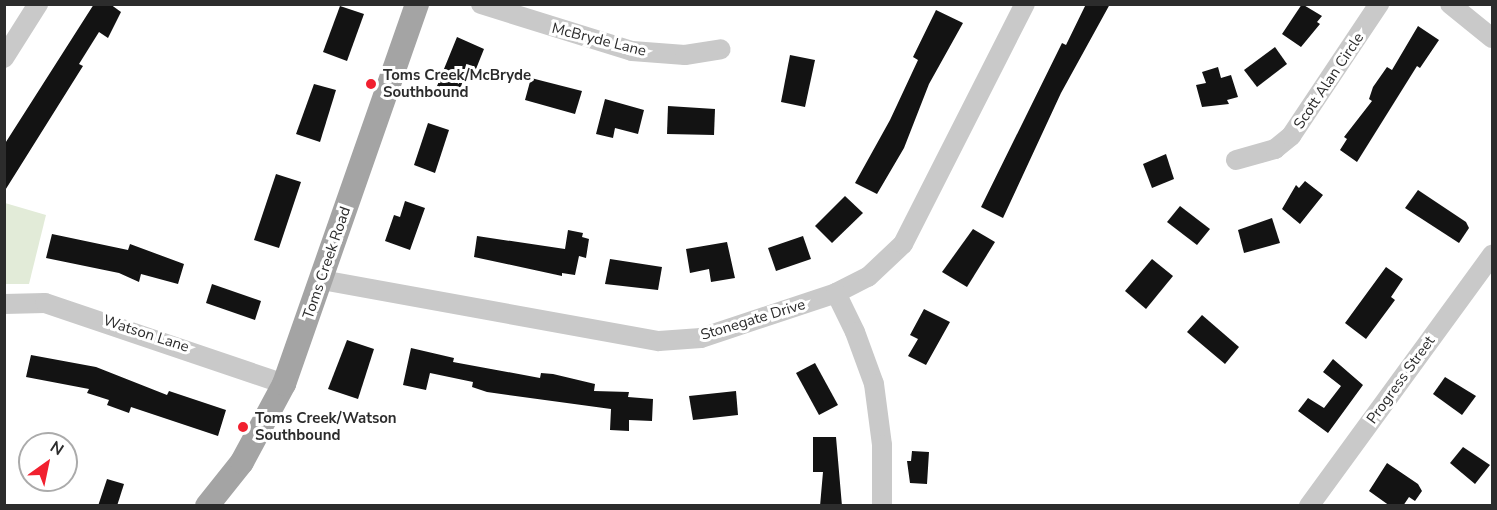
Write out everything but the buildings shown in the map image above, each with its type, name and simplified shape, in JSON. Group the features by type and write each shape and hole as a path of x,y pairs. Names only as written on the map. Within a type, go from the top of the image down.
{"main road":[{"name":"Toms Creek Road","path":"207,506 242,462 284,384 417,4"}],"street":[{"path":"4,58 38,4"},
{"name":"McBryde Lane","path":"481,4 632,51 686,55 721,49"},
{"name":"Stonegate Drive","path":"322,279 659,341 711,335 836,293 868,277 903,244 1025,4"},
{"name":"Scott Alan Circle","path":"1236,160 1275,149 1291,136 1379,4"},
{"path":"1450,4 1492,38"},
{"name":"Progress Street","path":"1309,506 1492,255"},
{"path":"836,293 855,332 874,384 882,445 882,506"},
{"name":"Watson Lane","path":"4,304 45,303 196,351 284,384"}],"green space":[{"path":"5,203 46,215 29,284 5,284"}],"place":[{"name":"Toms Creek/McBryde Southbound","path":"371,84"},
{"name":"Toms Creek/Watson Southbound","path":"243,427"}]}
